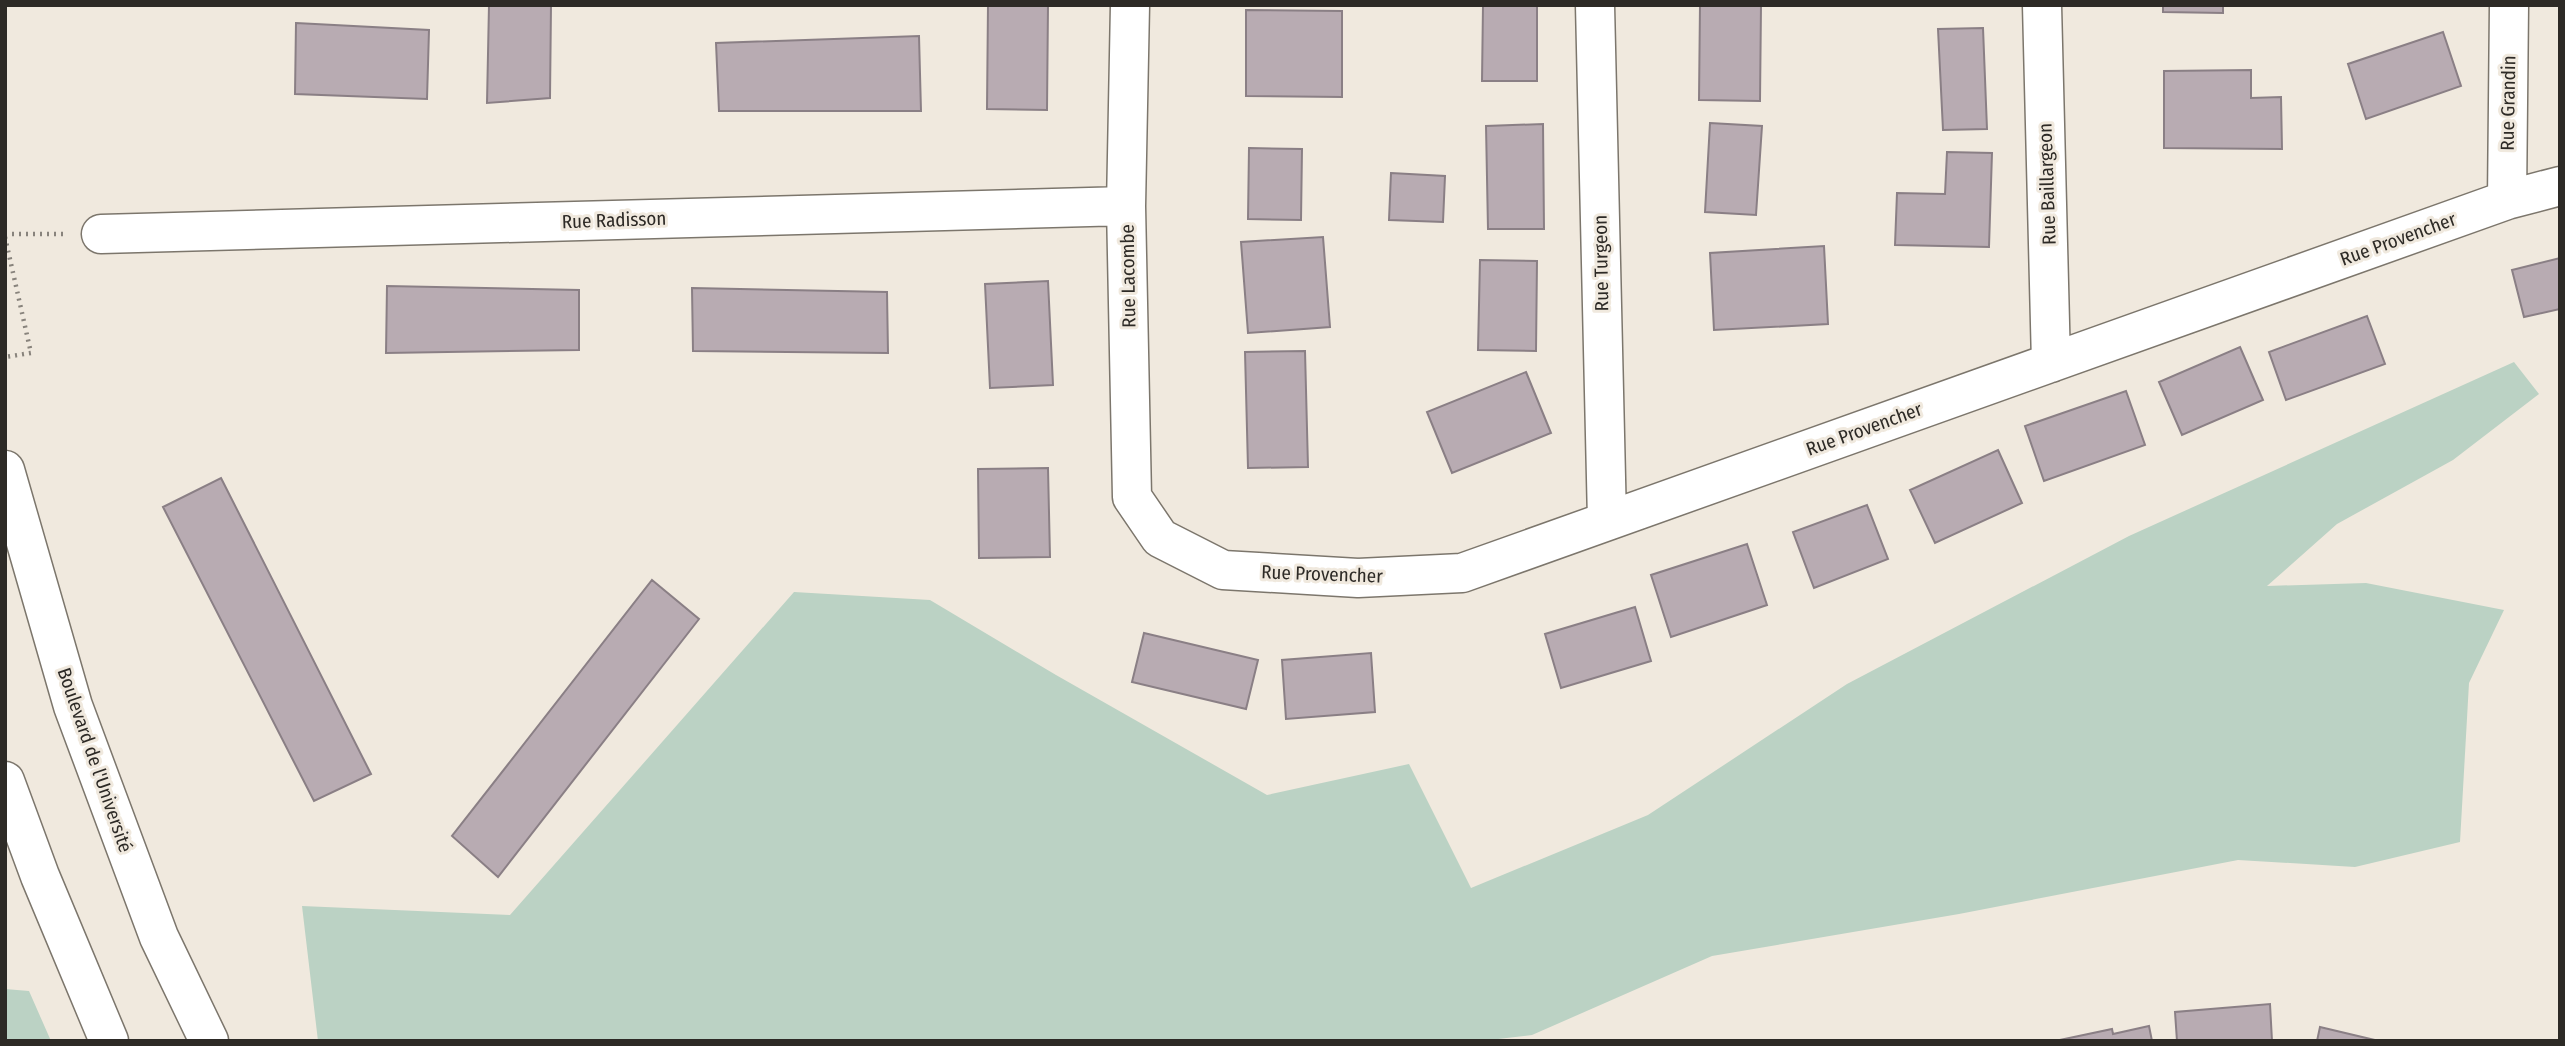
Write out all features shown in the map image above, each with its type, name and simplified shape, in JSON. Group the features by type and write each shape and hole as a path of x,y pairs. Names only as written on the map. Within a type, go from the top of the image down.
{"street":[{"name":"Rue Lacombe","path":"1130,5 1126,206 1132,496 1160,538"},
{"name":"Rue Turgeon","path":"1595,5 1607,521"},
{"name":"Rue Baillargeon","path":"2042,5 2051,363"},
{"name":"Rue Grandin","path":"2507,200 2509,5"},
{"name":"Rue Provencher","path":"1160,538 1223,570 1358,578 1462,573 2507,200 2560,186"},
{"name":"Rue Radisson","path":"101,234 1126,206"},
{"name":"Boulevard de l'Université","path":"5,470 73,706 159,937 209,1041"},
{"path":"5,781 40,876 109,1041"}],"path":[{"path":"5,357 31,353 5,235 101,234"}],"green space":[{"path":"2514,362 2539,394 2453,460 2337,524 2267,586 2366,583 2504,610 2469,683 2460,842 2355,867 2238,860 1959,914 1712,956 1532,1035 1481,1041 318,1041 302,906 510,915 794,592 930,600 1267,795 1409,764 1471,888 1648,815 1847,684 2129,536"},
{"path":"5,989 29,991 51,1041 5,1041"}],"building":[{"path":"489,5 551,5 550,98 487,103"},
{"path":"988,5 1048,5 1047,110 987,109"},
{"path":"1483,5 1537,5 1537,81 1482,81"},
{"path":"1700,5 1761,5 1760,101 1699,100"},
{"path":"2163,5 2223,5 2223,13 2163,12"},
{"path":"1246,10 1342,11 1342,97 1246,96"},
{"path":"296,23 429,30 427,99 295,94"},
{"path":"1983,28 1987,129 1943,130 1938,29"},
{"path":"2443,32 2461,86 2366,119 2348,64"},
{"path":"919,36 921,111 719,111 716,43"},
{"path":"2251,70 2251,98 2281,97 2282,149 2164,148 2164,71"},
{"path":"1710,123 1762,126 1756,215 1705,212"},
{"path":"1543,124 1544,229 1488,229 1486,126"},
{"path":"1249,148 1302,149 1301,220 1248,219"},
{"path":"1947,152 1992,153 1989,247 1895,245 1897,193 1945,194"},
{"path":"1391,173 1445,176 1443,222 1389,220"},
{"path":"1323,237 1330,327 1248,333 1241,242"},
{"path":"1824,246 1828,324 1714,330 1710,253"},
{"path":"2560,258 2560,309 2524,317 2512,270"},
{"path":"1480,260 1537,261 1536,351 1478,350"},
{"path":"1048,281 1053,385 990,388 985,284"},
{"path":"387,286 579,290 579,350 386,353"},
{"path":"692,288 887,292 888,353 693,351"},
{"path":"2367,316 2385,364 2286,400 2269,352"},
{"path":"2240,347 2263,400 2182,435 2159,382"},
{"path":"1305,351 1308,467 1248,468 1245,352"},
{"path":"1526,372 1551,433 1452,473 1427,412"},
{"path":"2126,391 2145,445 2044,481 2025,426"},
{"path":"1998,450 2022,503 1935,543 1910,490"},
{"path":"1048,468 1050,557 979,558 978,469"},
{"path":"221,478 371,774 314,801 163,507"},
{"path":"1867,505 1888,559 1814,588 1793,532"},
{"path":"1747,544 1767,605 1671,637 1651,575"},
{"path":"652,580 699,619 498,877 452,836"},
{"path":"1635,607 1651,661 1561,688 1545,634"},
{"path":"1144,633 1258,660 1246,709 1132,682"},
{"path":"1371,653 1375,712 1286,719 1282,660"},
{"path":"2270,1004 2272,1041 2177,1041 2175,1012"},
{"path":"2149,1026 2152,1041 2055,1041 2112,1029 2113,1034"},
{"path":"2320,1027 2379,1041 2317,1041"}]}
